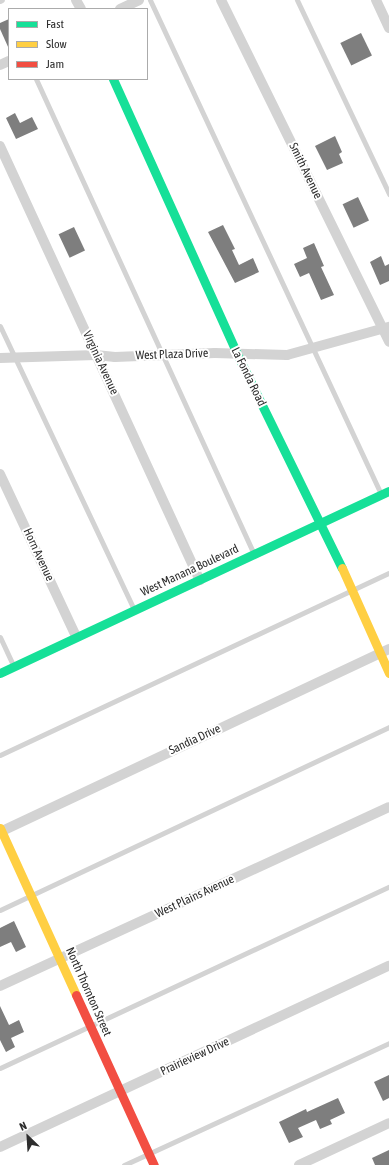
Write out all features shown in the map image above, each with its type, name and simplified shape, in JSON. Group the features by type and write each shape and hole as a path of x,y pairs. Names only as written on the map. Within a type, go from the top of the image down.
{"street":[{"path":"122,8 139,0"},
{"name":"Smith Avenue","path":"221,0 386,328 389,342"},
{"path":"376,0 389,28"},
{"name":"La Fonda Road","path":"113,80 237,354 352,590 389,673"},
{"name":"Virginia Avenue","path":"0,146 200,580"},
{"name":"West Plaza Drive","path":"0,358 96,355 115,357 237,354 288,355 386,328"},
{"name":"Horn Avenue","path":"0,474 76,636"},
{"name":"West Manana Boulevard","path":"0,673 76,636 200,580 385,493"},
{"name":"Sandia Drive","path":"0,830 389,649"},
{"name":"West Plains Avenue","path":"0,986 389,806"},
{"name":"North Thornton Street","path":"0,830 154,1165"},
{"name":"Prairieview Drive","path":"0,1147 389,966"},
{"path":"299,1165 389,1123"}],"lane":[{"path":"150,0 314,348 385,493"},
{"path":"297,0 389,194"},
{"path":"36,80 254,555"},
{"path":"0,326 134,610"},
{"path":"0,755 389,573"},
{"path":"0,637 14,666"},
{"path":"0,910 389,727"},
{"path":"0,1068 91,1027 389,887"},
{"path":"124,1165 389,1043"}],"building":[{"path":"8,19 8,47 0,29 0,23"},
{"path":"361,33 372,55 351,66 340,43"},
{"path":"15,113 20,123 32,117 38,129 16,139 6,118"},
{"path":"335,136 342,152 339,154 343,163 327,170 315,146"},
{"path":"358,197 369,221 354,228 343,204"},
{"path":"223,225 235,249 232,250 239,265 253,258 259,272 235,283 208,232"},
{"path":"74,227 85,251 70,258 59,234"},
{"path":"314,243 324,266 321,267 334,295 321,300 309,273 300,277 294,264 307,258 303,248"},
{"path":"381,256 385,266 389,264 389,281 380,285 370,262"},
{"path":"14,921 26,947 16,952 11,942 0,947 0,928"},
{"path":"0,1006 9,1025 19,1020 24,1032 11,1038 15,1047 6,1052 0,1040"},
{"path":"389,1075 389,1098 383,1101 374,1082"},
{"path":"338,1098 345,1113 330,1120 332,1124 320,1129 316,1120 298,1128 303,1137 289,1143 279,1122 306,1109 307,1112"},
{"path":"389,1150 389,1165 375,1165 372,1158"}],"traffic: fast":[{"path":"113,80 237,354 342,568"},
{"path":"0,673 389,491"}],"traffic: slow":[{"path":"342,568 389,673"},
{"path":"0,828 76,995"}],"traffic: jam":[{"path":"76,995 154,1165"}]}
